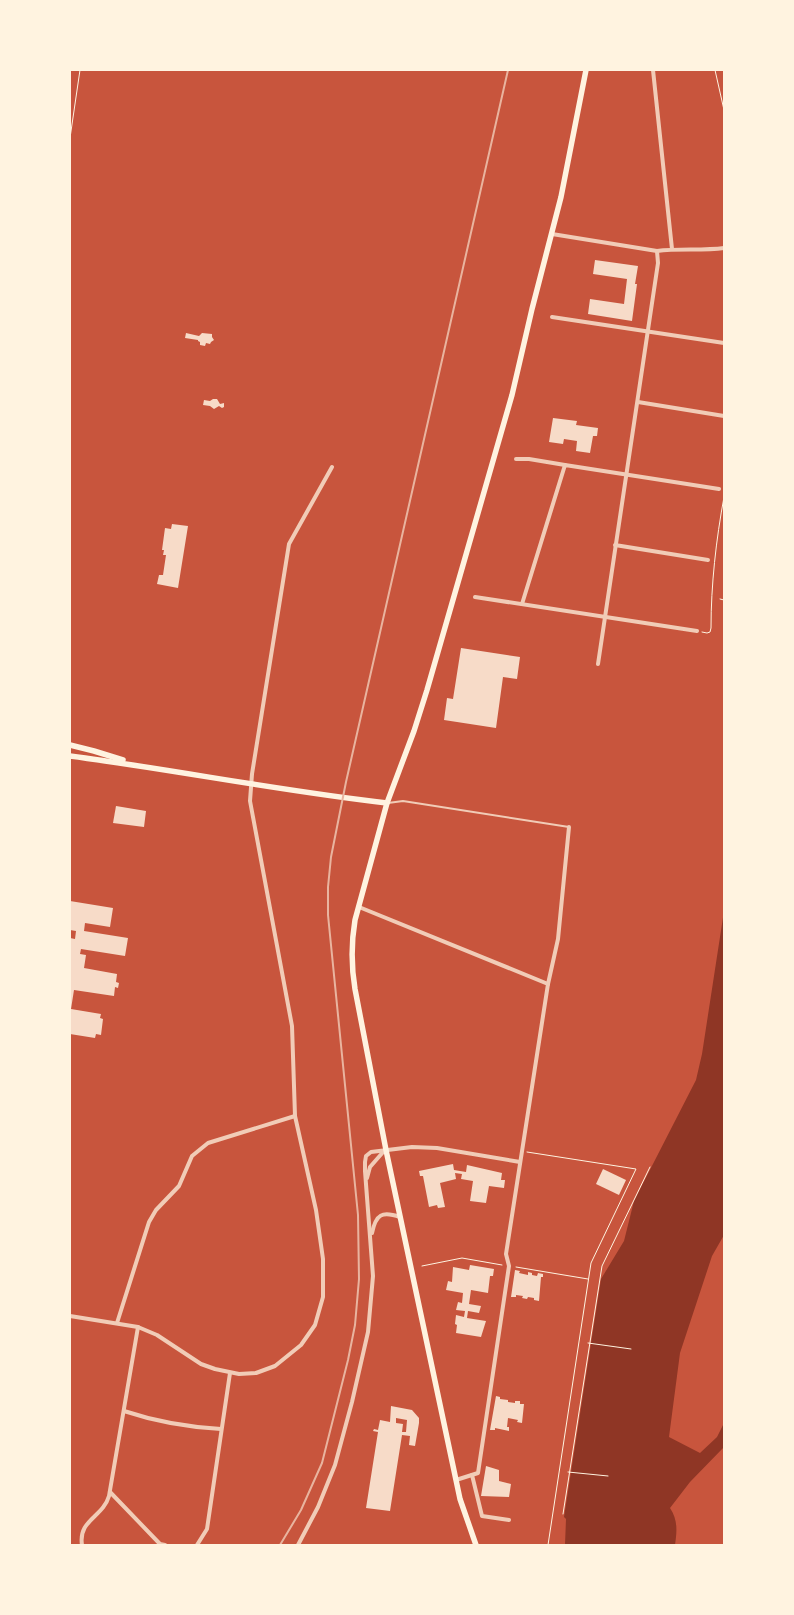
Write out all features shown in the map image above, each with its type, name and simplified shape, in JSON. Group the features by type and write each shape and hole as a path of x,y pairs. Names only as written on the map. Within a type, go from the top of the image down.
{"main road":[{"path":"476,1545 463,1508 456,1480 386,1150 354,989 351,962 352,939 388,803 427,690 512,395 552,234 586,70"},
{"path":"70,746 94,751 137,765"},
{"path":"70,756 342,798 388,803"}],"street":[{"path":"653,70 672,249"},
{"path":"552,234 657,251 724,248"},
{"path":"598,664 649,331 658,263 657,251"},
{"path":"552,317 724,343"},
{"path":"638,402 724,416"},
{"path":"516,459 565,464 719,488"},
{"path":"522,604 565,464"},
{"path":"70,1316 138,1327 157,1335 201,1364 230,1373 256,1373 276,1366 301,1346 314,1325 323,1297 323,1259 316,1210 295,1116 292,1026 251,815 250,801 251,783 289,544 332,467"},
{"path":"615,545 708,560"},
{"path":"475,597 697,631"},
{"path":"456,1480 478,1473 509,1266 506,1254 548,984 558,939 569,827"},
{"path":"359,907 548,984"},
{"path":"117,1324 149,1222 156,1210 179,1186 192,1156 208,1143 295,1116"},
{"path":"298,1545 318,1507 336,1465 368,1332 373,1276 366,1182 366,1156 371,1152 412,1147 437,1148 520,1162"},
{"path":"366,1182 370,1167 386,1150"},
{"path":"371,1237 376,1220 382,1214 400,1216"},
{"path":"82,1545 81,1536 83,1529 108,1502 138,1327"},
{"path":"197,1545 207,1529 230,1373"},
{"path":"124,1411 153,1421 191,1427 221,1429"},
{"path":"472,1475 482,1516 509,1520"},
{"path":"110,1492 160,1544 165,1545"}],"lane":[{"path":"388,803 403,801 569,827"}],"path":[{"path":"70,138 80,70"},
{"path":"715,70 724,110"},
{"path":"697,631 707,633 710,632 711,628 711,604 719,523 724,497"},
{"path":"720,599 724,600"},
{"path":"522,1151 636,1169 591,1263 548,1545"},
{"path":"563,1514 602,1266 650,1167"},
{"path":"588,1343 632,1349"},
{"path":"568,1472 608,1476"}],"shaded area":[{"path":"724,911 724,1235 712,1256 680,1353 669,1437 700,1453 717,1437 724,1423 724,1447 690,1482 670,1508 676,1526 675,1545 565,1545 566,1519 564,1517 601,1279 624,1241 634,1201 696,1080 702,1054"}],"building":[{"path":"595,260 638,266 632,321 588,314 590,299 624,304 627,279 593,274"},
{"path":"186,333 199,336 202,333 212,334 214,340 210,344 206,343 205,346 200,345 198,340 185,338"},
{"path":"217,399 220,404 224,403 224,407 219,406 214,409 203,405 204,400 210,401"},
{"path":"553,418 577,421 576,425 598,428 597,436 593,436 590,453 576,451 577,441 564,439 563,444 549,442"},
{"path":"172,524 188,526 178,588 157,584 159,575 163,575 166,555 163,555 164,550 162,550 165,528 171,529"},
{"path":"461,648 520,657 517,679 503,677 496,728 444,720 447,698 453,699"},
{"path":"116,806 146,811 144,827 113,823"},
{"path":"70,901 113,908 110,927 85,923 84,931 128,938 125,956 81,949 80,954 86,955 84,968 117,974 116,982 119,983 118,988 115,987 114,996 74,990 71,1009 101,1014 100,1018 103,1019 101,1035 96,1034 95,1038 70,1034 70,938 75,939 76,931 70,930"},
{"path":"453,1164 454,1170 466,1172 467,1165 502,1173 501,1180 505,1180 504,1188 489,1186 486,1203 470,1201 473,1181 461,1179 462,1174 455,1173 456,1179 440,1183 445,1207 438,1208 437,1205 429,1207 423,1176 420,1176 419,1171"},
{"path":"603,1169 626,1180 619,1195 596,1184"},
{"path":"470,1265 494,1269 493,1276 490,1276 488,1293 471,1290 469,1304 481,1306 479,1313 468,1311 467,1318 486,1321 481,1337 456,1333 456,1315 464,1317 465,1311 456,1310 458,1302 462,1303 463,1293 446,1290 448,1281 452,1282 453,1267 469,1270"},
{"path":"515,1270 528,1275 528,1272 537,1276 538,1273 543,1274 543,1277 541,1277 539,1301 534,1300 534,1298 528,1297 527,1299 516,1295 516,1297 511,1297"},
{"path":"496,1396 500,1397 500,1399 508,1400 508,1402 515,1403 515,1401 520,1401 520,1404 524,1404 522,1423 508,1418 507,1427 509,1427 509,1431 495,1428 495,1430 490,1430"},
{"path":"391,1406 412,1410 419,1418 415,1446 409,1445 410,1436 402,1435 390,1511 366,1508 378,1432 373,1431 374,1429 378,1430 380,1420 390,1422","holes":["396,1418 407,1420 406,1432 402,1432 403,1424 396,1423"]},
{"path":"486,1466 499,1470 499,1481 511,1484 509,1497 481,1496"}],"railway":[{"path":"280,1545 301,1510 322,1463 348,1360 355,1325 359,1279 358,1215 328,915 331,857 346,782 508,70"}]}
